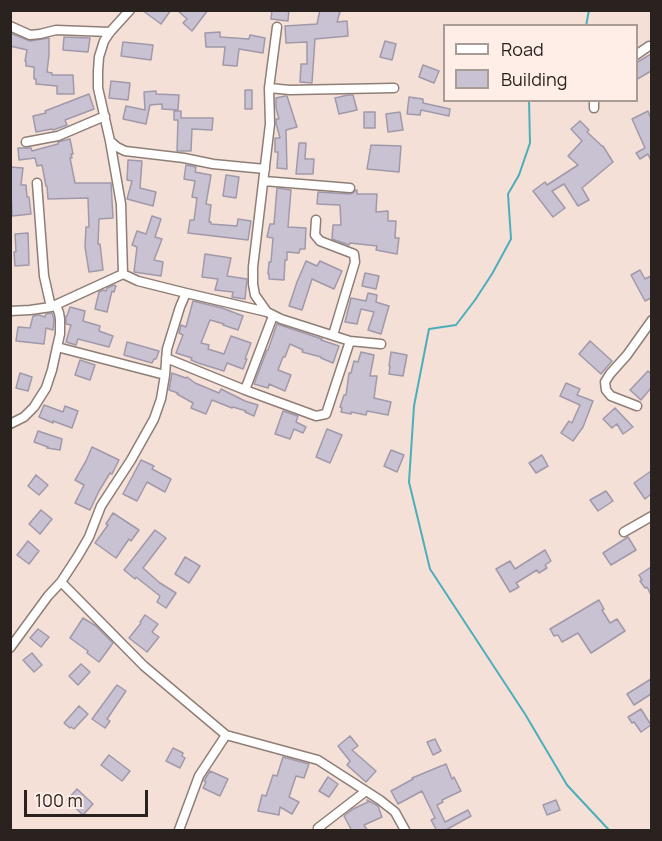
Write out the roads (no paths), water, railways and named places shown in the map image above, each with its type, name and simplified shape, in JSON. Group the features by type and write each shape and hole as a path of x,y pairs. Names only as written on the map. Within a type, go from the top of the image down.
{"street":[{"path":"123,274 121,204 98,88 98,71 104,41 130,10"},
{"path":"10,26 30,35 56,30 110,32"},
{"path":"270,314 255,295 253,267 266,169 270,124 269,88 277,27"},
{"path":"638,54 651,46"},
{"path":"269,88 290,90 394,88"},
{"path":"26,142 58,136 105,116"},
{"path":"110,141 125,151 266,169"},
{"path":"264,181 350,188"},
{"path":"10,424 24,417 34,407 46,388 60,334 59,313 53,306 44,276 37,183"},
{"path":"316,220 315,235 320,241 354,254 355,262 333,335"},
{"path":"10,311 53,306 123,274 138,281 270,314 350,341 381,344"},
{"path":"10,648 61,582 89,537 101,506 154,419 161,399 166,358 186,293"},
{"path":"245,390 270,314"},
{"path":"637,406 611,396 606,390 605,381 627,355 651,320"},
{"path":"166,358 316,416 326,414 350,341"},
{"path":"57,347 165,375"},
{"path":"624,532 651,516"},
{"path":"61,582 144,666 226,735 318,760 395,812 405,831"},
{"path":"179,831 199,776 226,735"},
{"path":"320,831 318,828 366,791"}],"waterway":[{"path":"586,24 589,10"},
{"path":"529,102 530,143 519,175 508,194 511,239 492,274 456,325 429,329 414,406 409,482 430,569 525,714 567,785 609,830"}]}
